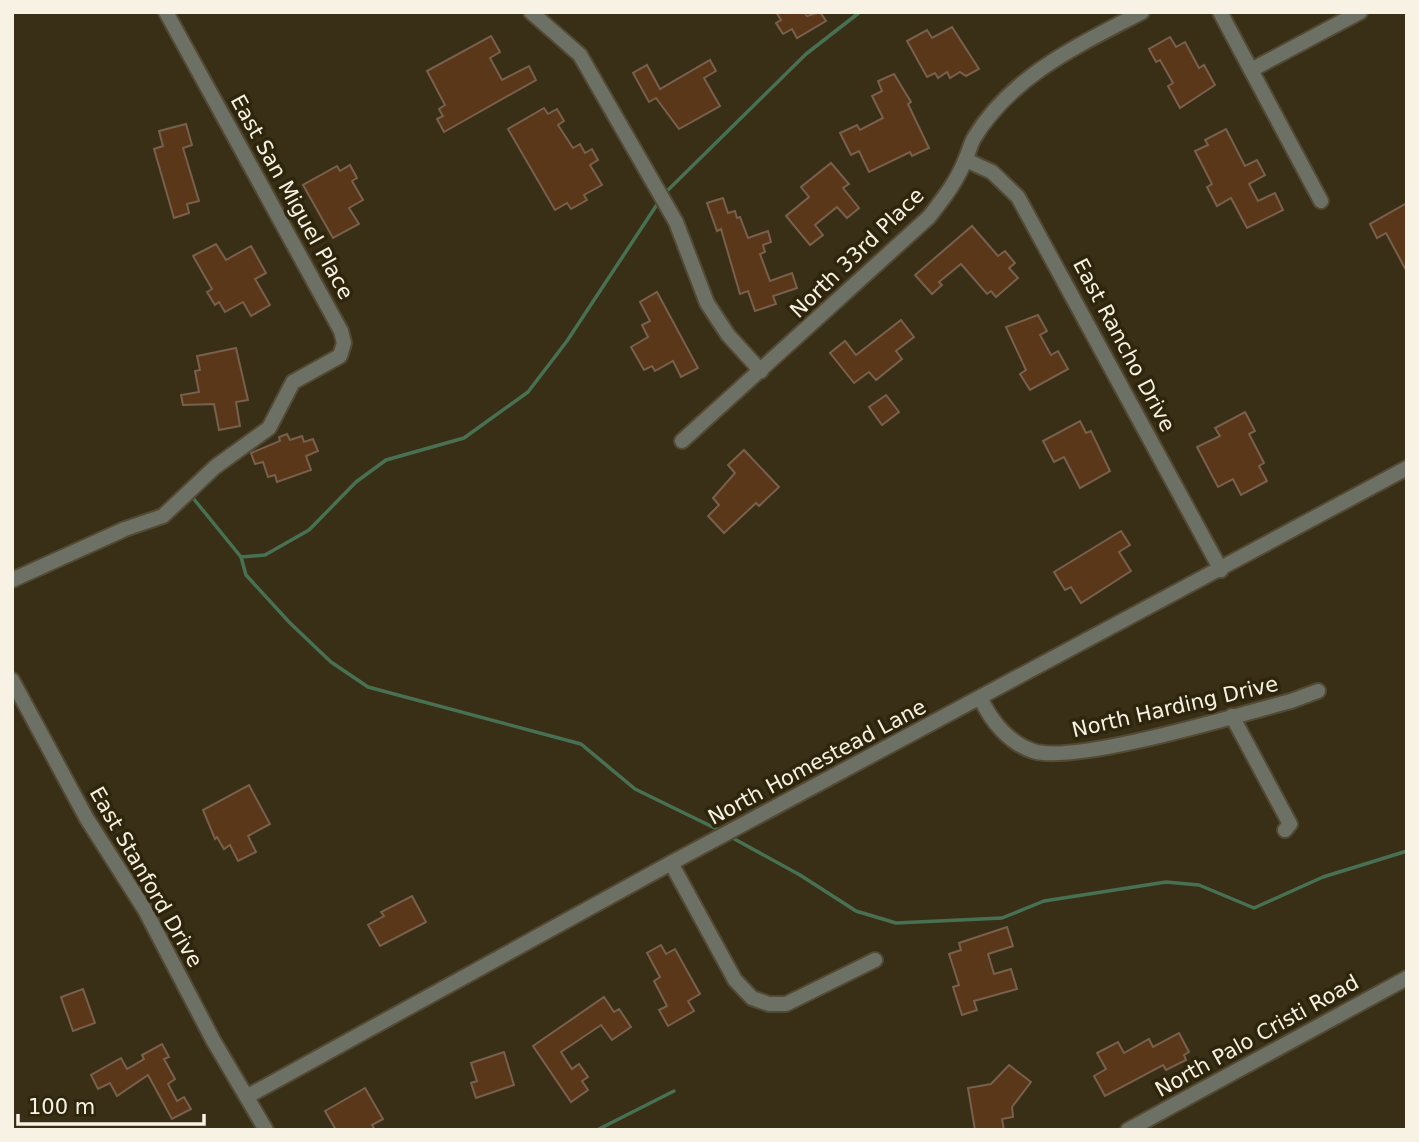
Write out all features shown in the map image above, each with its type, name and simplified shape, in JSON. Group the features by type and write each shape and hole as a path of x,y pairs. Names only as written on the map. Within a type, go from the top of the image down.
{"street":[{"name":"East San Miguel Place","path":"12,580 125,529 163,516 215,467 269,428 292,382 340,356 344,343 341,331 166,12"},
{"path":"531,12 580,55 683,238 707,303 728,335 761,370"},
{"name":"North 33rd Place","path":"682,441 929,217 945,197 966,160 972,141 994,110 1018,86 1045,64 1142,12"},
{"path":"1220,12 1321,201"},
{"path":"1251,69 1360,12"},
{"name":"East Rancho Drive","path":"966,160 992,172 1018,197 1221,570"},
{"name":"North Homestead Lane","path":"248,1096 671,863 1407,468"},
{"name":"East Stanford Drive","path":"12,680 87,819 145,911 213,1040 266,1130"},
{"name":"North Harding Drive","path":"981,699 993,719 1020,745 1055,755 1113,745 1232,716 1318,691"},
{"path":"1232,716 1290,824 1284,830"},
{"path":"671,863 735,980 752,998 769,1004 786,1004 875,960"},
{"name":"North Palo Cristi Road","path":"1128,1130 1407,978"}],"building":[{"path":"776,12 804,12 807,16 820,12 826,21 797,38 792,29 783,34 776,23 781,20"},
{"path":"952,27 979,69 966,76 960,72 950,78 947,72 938,78 935,73 927,77 907,41 927,30 932,38"},
{"path":"491,36 500,52 490,58 502,80 529,66 536,80 444,132 437,119 443,116 439,109 445,105 427,71"},
{"path":"1170,37 1176,47 1185,42 1199,68 1204,65 1215,85 1180,108 1168,86 1173,83 1160,60 1156,62 1149,49"},
{"path":"710,60 716,71 704,78 720,106 679,129 656,98 649,102 633,73 647,65 660,89"},
{"path":"894,74 911,102 908,104 929,148 912,156 910,152 869,172 859,151 851,155 840,133 857,125 860,130 883,118 872,96 882,91 878,81"},
{"path":"544,108 548,114 557,109 564,121 558,125 573,148 580,144 585,153 592,149 598,160 590,165 602,185 584,195 587,200 571,209 567,203 555,210 508,129"},
{"path":"186,124 192,145 183,148 199,201 187,204 189,213 174,218 154,149 163,146 159,131"},
{"path":"1226,129 1245,166 1257,160 1265,175 1249,184 1258,201 1275,193 1283,210 1247,228 1231,198 1217,206 1207,187 1212,184 1195,151 1208,145 1205,140"},
{"path":"831,163 849,184 843,188 859,208 847,218 837,207 815,225 823,235 810,245 786,216 809,197 801,187"},
{"path":"350,165 357,178 352,181 363,200 349,208 359,224 333,238 303,185 337,166 340,171"},
{"path":"723,198 728,213 735,211 737,218 740,217 748,238 768,231 771,242 763,245 765,252 760,254 770,281 792,273 797,288 773,296 776,304 755,311 748,291 740,294 721,229 717,231 707,203"},
{"path":"1407,203 1407,272 1386,233 1377,238 1370,224"},
{"path":"972,226 998,256 1005,251 1015,263 1009,268 1018,278 996,297 991,291 987,294 961,264 939,282 942,285 932,294 915,275"},
{"path":"216,244 226,260 251,246 266,273 255,279 270,305 251,316 243,302 225,312 219,302 215,305 207,292 212,289 193,256"},
{"path":"657,292 698,368 681,377 673,361 655,371 652,366 644,370 631,347 648,337 642,325 650,321 640,302"},
{"path":"1038,315 1047,331 1040,335 1051,355 1058,351 1068,369 1030,390 1020,374 1026,370 1006,327"},
{"path":"901,320 914,337 896,351 902,359 876,380 869,372 854,383 830,353 845,341 856,355"},
{"path":"236,348 248,400 236,402 240,426 219,430 214,404 183,405 181,395 199,392 195,371 200,370 197,356"},
{"path":"886,395 899,412 882,425 869,407"},
{"path":"1245,412 1255,431 1249,434 1264,463 1259,466 1267,481 1241,495 1233,479 1218,487 1197,447 1220,436 1215,428"},
{"path":"1080,421 1086,433 1091,431 1110,471 1080,488 1064,457 1054,462 1043,441"},
{"path":"287,434 290,440 302,436 304,442 313,439 318,451 306,456 311,470 277,482 275,475 268,477 263,462 255,464 251,453 280,441 279,437"},
{"path":"744,450 779,487 759,506 756,503 724,533 708,516 719,505 713,498 735,473 728,465"},
{"path":"1121,531 1130,545 1119,552 1131,571 1081,603 1071,587 1065,590 1054,572"},
{"path":"249,785 270,824 248,836 256,852 238,861 230,845 224,849 217,837 215,839 203,810"},
{"path":"412,896 426,922 380,946 368,925 384,916 381,912"},
{"path":"1007,927 1013,946 988,954 994,974 1011,969 1017,989 974,1001 977,1010 962,1015 953,987 959,985 949,954 961,950 959,943"},
{"path":"661,945 666,954 675,949 700,994 688,1001 694,1011 668,1026 659,1010 667,1006 654,981 660,977 647,953"},
{"path":"83,989 95,1023 73,1031 61,997"},
{"path":"604,997 614,1012 619,1009 631,1027 612,1040 601,1025 561,1052 572,1069 579,1064 588,1077 582,1081 588,1090 571,1102 533,1046"},
{"path":"1179,1033 1189,1052 1184,1055 1186,1060 1166,1070 1163,1065 1105,1096 1094,1076 1106,1069 1097,1053 1118,1042 1124,1053 1149,1039 1153,1047"},
{"path":"162,1044 169,1057 164,1059 175,1079 168,1084 177,1101 184,1097 191,1109 172,1119 148,1075 117,1096 110,1083 98,1089 91,1075 121,1058 127,1069 144,1059 142,1055"},
{"path":"504,1052 514,1085 476,1098 471,1083 477,1081 471,1063"},
{"path":"1009,1065 1031,1082 1012,1107 1013,1117 1002,1119 1004,1130 975,1130 968,1088 991,1084"},
{"path":"365,1088 383,1119 372,1125 375,1130 336,1130 325,1111"}],"waterway":[{"path":"664,194 806,54 860,12"},
{"path":"241,557 265,555 309,530 356,482 386,460 464,438 528,392 567,341 660,200"},
{"path":"193,498 241,557 246,575 290,623 331,662 368,687 581,744 635,789 723,832"},
{"path":"729,836 800,875 856,911 896,923 1002,918 1044,901 1166,882 1199,885 1254,908 1323,877 1407,851"},
{"path":"597,1130 674,1091"}]}
